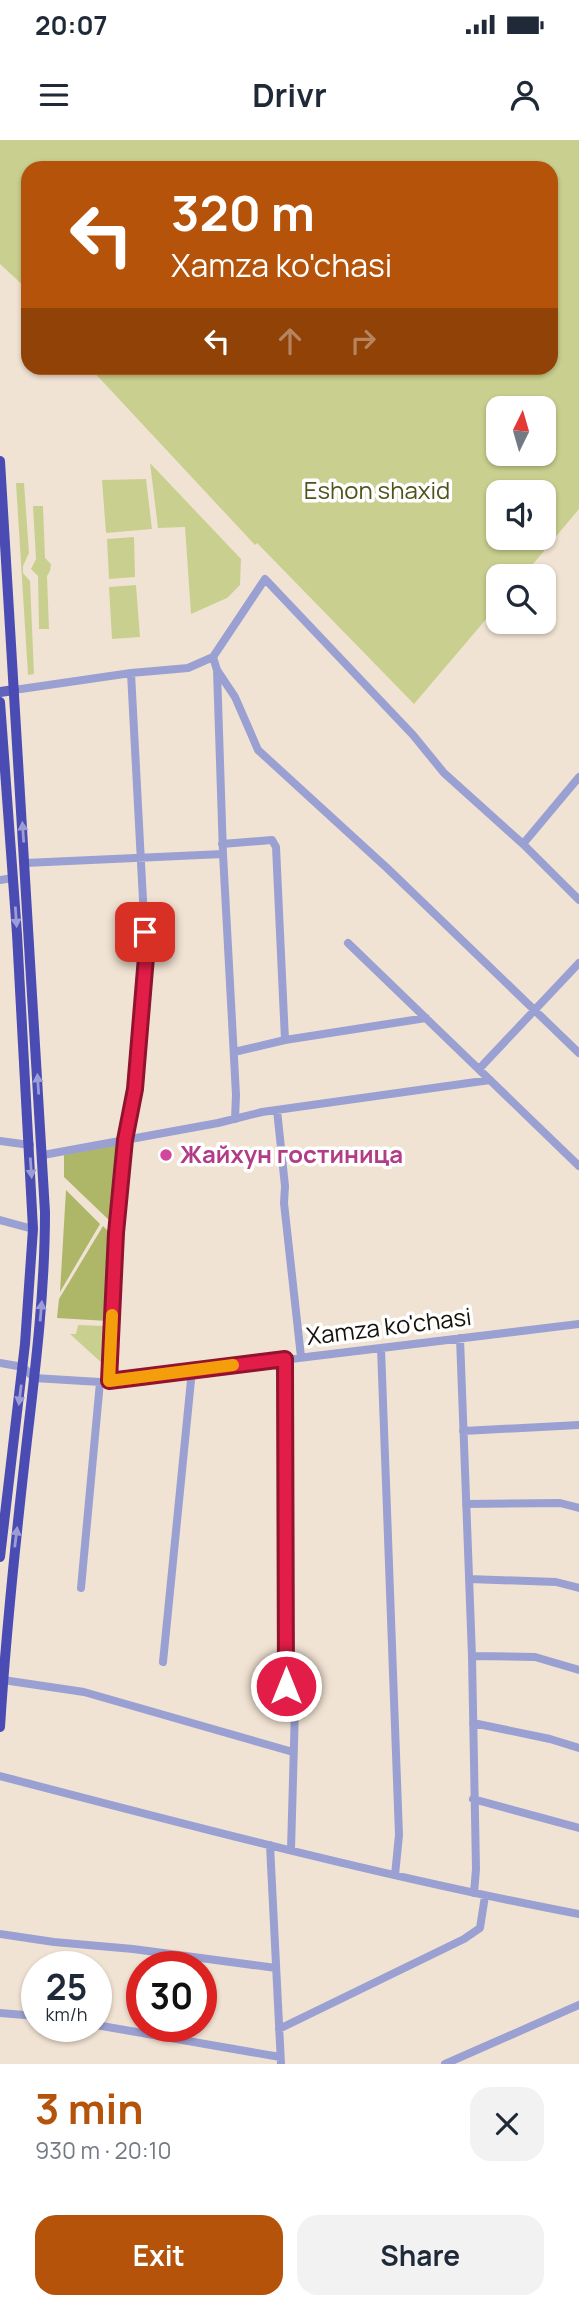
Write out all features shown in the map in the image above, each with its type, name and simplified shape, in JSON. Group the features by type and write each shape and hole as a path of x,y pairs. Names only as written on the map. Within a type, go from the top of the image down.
{"highway":[{"path":"0,461 3,567 14,695 43,1155 45,1259 8,1610 0,1727"},
{"path":"0,702 30,1145 33,1229 23,1367 4,1490 0,1557"}],"main road":[{"path":"0,692 14,695"},
{"path":"0,702 14,695"}],"street":[{"path":"14,695 131,673 188,668 213,657 265,579 413,735 444,773 523,844 579,900"},
{"path":"213,657 217,670 235,1118"},
{"path":"217,670 235,697 258,750 387,867 579,1053"},
{"path":"81,1588 104,1381 125,1140 135,1089 146,957 131,673"},
{"path":"523,844 579,777"},
{"path":"222,844 264,839 272,840 276,847 285,1040"},
{"path":"25,863 223,854"},
{"path":"0,880 13,878"},
{"path":"348,943 579,1167"},
{"path":"479,1069 579,964"},
{"path":"234,1052 285,1040 426,1018"},
{"path":"43,1155 277,1110 490,1080"},
{"path":"277,1110 301,1357"},
{"path":"0,1141 30,1145"},
{"path":"0,1220 33,1229"},
{"name":"Xamza ko'chasi","path":"34,1378 104,1381 460,1338 578,1327"},
{"path":"460,1338 472,1656 476,1869 474,1893"},
{"path":"381,1348 398,1821 395,1875"},
{"path":"285,1359 286,1686 295,1708 291,1850"},
{"path":"0,1363 23,1367 34,1378"},
{"path":"163,1662 192,1370"},
{"path":"463,1431 579,1425"},
{"path":"466,1504 560,1503 579,1508"},
{"path":"469,1579 556,1582 579,1588"},
{"path":"472,1656 536,1657 579,1670"},
{"path":"3,1680 84,1692 293,1752"},
{"path":"472,1723 550,1739 579,1748"},
{"path":"0,1776 395,1875 579,1914"},
{"path":"473,1799 579,1828"},
{"path":"112,2028 281,2060 270,1845"},
{"path":"279,2029 464,1939 480,1928 485,1896"},
{"path":"0,1934 276,1968"},
{"path":"445,2064 579,2005"},
{"path":"0,2012 21,2014"}],"green space":[{"name":"Eshon shaxid","path":"0,140 579,140 579,509 556,537 556,480 486,480 486,550 545,550 533,564 486,564 486,619 414,704 257,543 255,545 97,375 558,375 558,161 21,161 21,284 0,264"},
{"path":"150,463 241,559 240,585 227,598 191,614 185,527 158,528"},
{"path":"146,479 152,529 106,533 102,480"},
{"path":"16,483 24,483 29,553 23,573 30,581 34,674 28,675"},
{"path":"33,506 43,506 45,558 51,564 47,576 49,629 39,629 38,576 31,569 36,559"},
{"path":"134,537 135,577 109,579 107,539"},
{"path":"136,585 140,637 112,639 109,587"},
{"path":"115,1145 120,1148 120,1153 114,1160 116,1166 112,1191 117,1198 116,1220 111,1222 64,1177 64,1155"},
{"path":"66,1190 100,1224 60,1292"},
{"path":"103,1226 113,1236 112,1258 107,1261 109,1268 106,1270 106,1283 109,1288 105,1291 104,1305 108,1310 108,1321 57,1318 59,1299"},
{"path":"78,1325 107,1326 104,1365 70,1334 76,1334"}],"slow traffic":[{"path":"112,1315 109,1381 233,1365"}],"place":[{"name":"Жайхун гостиница","path":"166,1155"}],"route":[{"path":"145,932 146,957 135,1089 125,1140 116,1233 109,1381 285,1359 286,1686"}]}
